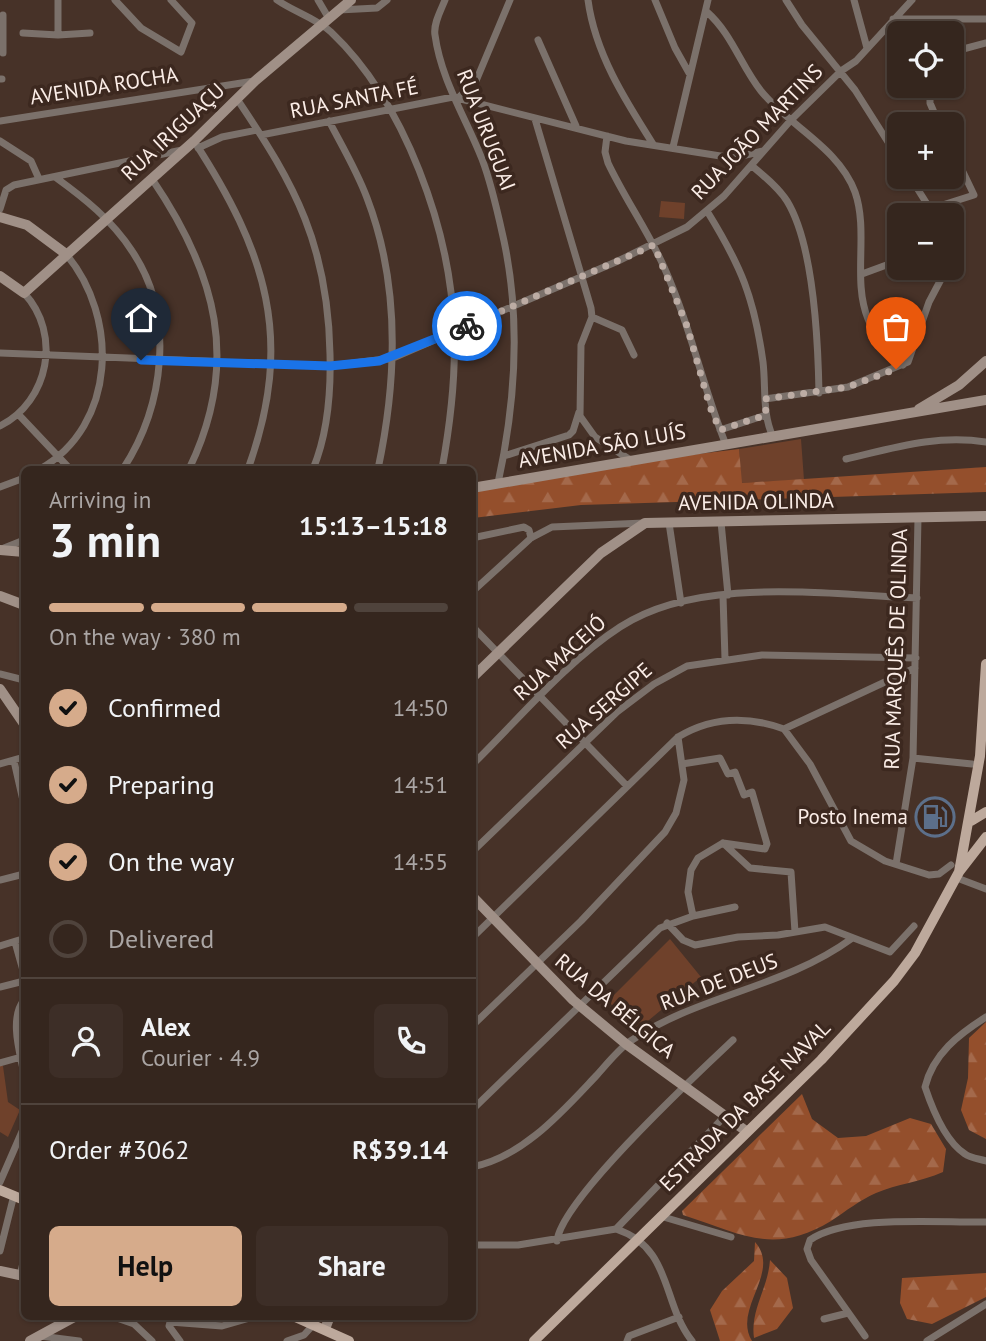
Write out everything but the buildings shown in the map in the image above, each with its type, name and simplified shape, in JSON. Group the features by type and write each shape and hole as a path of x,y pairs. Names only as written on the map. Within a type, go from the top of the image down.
{"main road":[{"name":"RUA IRIGUAÇU","path":"24,293 183,150 196,144 255,81 324,20 351,0"},
{"path":"0,217 27,225 66,254"},
{"path":"0,276 24,293"},
{"path":"906,415 946,394 986,360"},
{"name":"AVENIDA SÃO LUÍS","path":"476,487 986,400"},
{"name":"AVENIDA OLINDA","path":"645,523 986,516"},
{"path":"476,674 601,553 645,523"},
{"path":"0,550 21,552"},
{"path":"0,596 21,604"},
{"path":"955,871 971,821 980,768 986,664"},
{"path":"0,689 21,720"},
{"path":"971,821 986,812"},
{"path":"955,871 986,837"},
{"name":"ESTRADA DA BASE NAVAL","path":"534,1341 821,1060 894,981 915,953 955,871"},
{"name":"RUA DA BÉLGICA","path":"476,900 536,965 580,1006 683,1087 746,1131"},
{"path":"0,1189 19,1198"},
{"path":"0,1271 21,1276"},
{"path":"30,1341 69,1320"},
{"path":"302,1320 349,1341"},
{"path":"319,1327 326,1320"}],"street":[{"path":"58,0 58,35"},
{"path":"115,0 141,28 180,52 192,25 171,0"},
{"path":"277,0 297,14 324,20"},
{"path":"318,0 324,20 359,64 405,137 431,204 443,249 454,331 449,423 442,466"},
{"path":"338,10 377,8 387,0"},
{"path":"456,97 476,81 510,0"},
{"path":"588,0 594,30 610,68 653,144"},
{"path":"655,0 674,48 690,73"},
{"path":"673,147 708,0"},
{"path":"786,0 802,25 841,71 887,141"},
{"path":"854,0 867,48"},
{"name":"RUA JOÃO MARTINS","path":"0,353 330,366 393,358 673,236 708,211 752,166 791,120 841,71 856,61 912,0"},
{"name":"RUA URUGUAI","path":"443,1 435,35 456,97 482,160 496,203 505,244 512,306 513,386 498,483"},
{"path":"707,12 722,27 761,91 835,159 851,182 859,214 867,317 904,365"},
{"path":"3,52 2,15 14,16"},
{"path":"893,19 986,19"},
{"path":"23,33 90,33"},
{"path":"538,40 576,126"},
{"path":"964,49 986,43"},
{"name":"AVENIDA ROCHA","path":"0,121 255,81"},
{"path":"456,97 607,136 733,158 764,150"},
{"name":"RUA SANTA FÉ","path":"196,144 222,137 329,121 456,97"},
{"path":"237,99 299,201 318,251 328,307 330,366 325,425 314,466"},
{"path":"504,456 569,435 573,431 579,410 581,345 592,317 535,119"},
{"path":"329,121 367,197 378,233 391,304 393,358 388,415 379,466"},
{"path":"607,136 605,152 608,163 654,245 687,326 710,407 726,445"},
{"path":"0,141 31,161 39,179"},
{"path":"196,144 236,211 260,268 270,326 270,364 264,422 248,466"},
{"path":"0,209 8,187 183,150"},
{"path":"752,166 785,198 802,236 816,336 819,393"},
{"path":"954,203 974,195 964,174"},
{"path":"55,177 107,219 133,251 143,270 158,318 160,361 146,426 125,466"},
{"path":"152,179 180,219 200,261 212,304 217,362 214,400 204,436 190,466"},
{"path":"708,211 735,257 749,291 763,363 766,415 773,437"},
{"path":"45,466 60,457 93,409 101,385 102,330 96,304 81,272 66,254"},
{"path":"862,274 887,265"},
{"path":"765,399 819,393 864,383 904,365 912,357 929,302 941,280"},
{"path":"0,426 19,415 38,388 46,355 39,316 24,293"},
{"path":"592,317 622,330 634,355"},
{"path":"579,410 587,429 595,437 632,461"},
{"path":"19,415 68,466"},
{"path":"720,430 766,415"},
{"path":"846,459 919,442 955,439 986,443"},
{"path":"0,487 21,479"},
{"name":"RUA MARQUÊS DE OLINDA","path":"896,864 913,758 918,518"},
{"path":"721,522 725,659"},
{"name":"AVENIDA OLINDA","path":"531,538 562,525 645,523"},
{"path":"668,523 681,603"},
{"path":"476,537 524,527 529,530 531,538 476,588"},
{"path":"0,550 21,542"},
{"name":"RUA MACEIÓ","path":"476,761 576,663 622,625 681,603 751,593 917,598"},
{"path":"476,630 627,786"},
{"name":"RUA SERGIPE","path":"476,848 617,712 670,673 687,666 762,655 916,658"},
{"path":"784,729 915,667"},
{"path":"0,674 21,679"},
{"path":"476,934 678,737 701,726 728,720 756,721 784,729 810,764 845,834 859,847 896,864 934,875 955,871 986,889"},
{"path":"476,1022 659,839 676,813 681,797 682,764 678,737"},
{"path":"0,764 21,758"},
{"path":"682,764 720,758 728,774 735,772 744,795 752,792 765,829 765,849 723,843 698,858 691,870 688,892 692,916"},
{"path":"913,758 980,768"},
{"path":"13,761 21,793"},
{"path":"723,843 750,868 791,872 795,932"},
{"path":"0,880 21,875"},
{"path":"476,1106 667,923 735,906"},
{"path":"667,923 683,940 695,945 825,927 851,939 892,951 914,926"},
{"name":"RUA DE DEUS","path":"476,1165 519,1148 589,1083 626,1044 662,1021 793,973 826,957 851,939"},
{"path":"0,946 18,941 21,958"},
{"path":"0,988 21,982"},
{"path":"0,1063 21,1057 18,1012 21,1006"},
{"path":"986,1017 960,1033 935,1062 925,1087 933,1109 964,1154 986,1161"},
{"path":"557,1241 563,1221 587,1188 683,1087 733,1040"},
{"path":"616,1230 724,1117"},
{"path":"0,1182 21,1134"},
{"path":"0,1251 19,1198"},
{"path":"660,1216 731,1237"},
{"path":"865,1336 811,1260 807,1244 815,1237 861,1224 986,1222"},
{"path":"476,1245 507,1246 557,1241 616,1230 637,1238 654,1256 692,1341"},
{"path":"927,1341 986,1304"},
{"path":"824,1319 848,1313"},
{"path":"627,1341 629,1336 679,1317"},
{"path":"122,1320 134,1324 152,1341"},
{"path":"180,1341 169,1326 172,1321 229,1325 244,1320"},
{"path":"287,1341 319,1327"},
{"path":"40,1336 79,1341"}],"shaded area":[{"path":"661,201 685,203 684,219 659,217"},
{"path":"801,439 804,480 741,483 739,449"},
{"path":"670,939 701,977 637,1030 608,1001"},
{"path":"0,1066 3,1066 8,1102 20,1110 8,1137 0,1132"}],"green space":[{"path":"739,449 742,483 986,467 986,492 581,505 476,518 476,488 633,462"},
{"path":"986,1022 986,1139 969,1130 961,1110 968,1078 969,1038"},
{"path":"802,1094 812,1119 838,1138 866,1136 910,1118 931,1124 946,1149 943,1172 876,1193 831,1221 792,1238 757,1238 683,1215 682,1211"},
{"path":"755,1242 762,1254 763,1266 748,1316 747,1329 752,1341 720,1341 710,1310 722,1291 754,1261"},
{"path":"770,1260 787,1278 793,1308 777,1329 754,1338 755,1318"},
{"path":"986,1273 986,1297 932,1324 907,1319 900,1303 902,1278"}],"way so far":[{"path":"467,326 654,245 687,326 710,407 720,430 766,415 765,399 848,387 896,369"}],"place":[{"name":"Posto Inema","path":"935,817"}],"route":[{"path":"141,360 330,366 379,361 393,358 467,326"}]}
